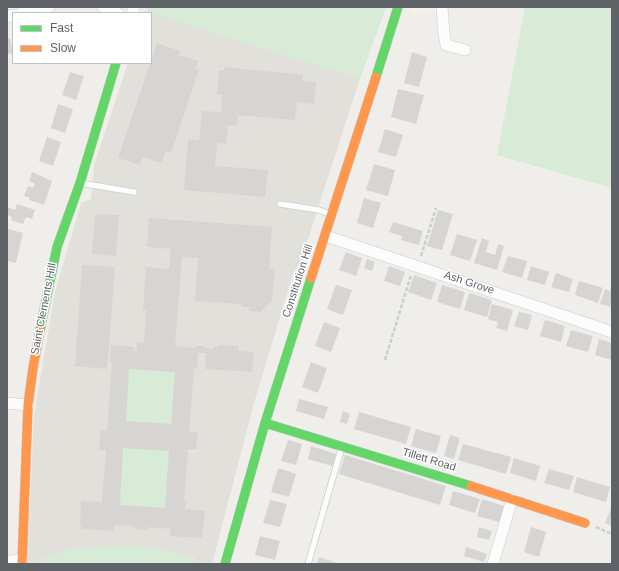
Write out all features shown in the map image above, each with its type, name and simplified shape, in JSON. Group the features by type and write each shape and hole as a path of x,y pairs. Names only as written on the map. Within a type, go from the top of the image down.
{"street":[{"path":"26,12 49,7"},
{"path":"103,7 118,12"},
{"name":"Constitution Hill","path":"225,564 265,423 398,7"},
{"path":"442,7 446,45 465,50"},
{"name":"Saint Clements Hill","path":"22,562 28,405 33,368 57,247 80,183 116,64"},
{"name":"Ash Grove","path":"326,236 612,332"},
{"path":"7,402 28,405"},
{"name":"Tillett Road","path":"265,423 585,523"},
{"path":"493,564 512,499"},
{"path":"7,562 15,560 22,562"}],"lane":[{"path":"80,183 134,192"},
{"path":"280,204 319,210 332,215"},
{"path":"308,564 342,446"}],"path":[{"path":"385,360 436,208"}],"shaded area":[{"path":"149,7 383,7 300,264 293,274 254,403 212,564 200,564 192,558 154,548 108,547 79,548 42,559 33,564 27,564 34,416 55,292 81,203 91,199 94,165 128,64 152,64 152,12 147,12"},
{"path":"411,7 445,7 418,13 409,13"}],"green space":[{"path":"149,7 386,7 360,79 148,11"},
{"path":"525,7 612,7 612,188 497,155"},
{"path":"129,369 175,372 171,424 126,421"},
{"path":"123,448 169,451 165,508 120,505"},
{"path":"131,546 160,549 174,552 200,564 33,564 59,553 87,547"}],"building":[{"path":"10,38 12,53 7,54 7,39"},
{"path":"157,43 180,51 179,55 198,61 195,69 199,70 171,153 166,151 162,163 142,157 140,165 118,158 150,64 152,64 152,58"},
{"path":"412,52 427,57 419,87 404,83"},
{"path":"224,67 303,75 302,81 316,82 314,104 297,102 295,120 238,115 237,126 228,125 226,144 217,143 215,166 268,170 265,197 184,190 188,139 199,140 202,111 221,112 222,95 217,94 219,70 224,71"},
{"path":"70,72 84,76 76,100 62,95"},
{"path":"398,89 424,95 416,124 391,117"},
{"path":"58,104 73,109 65,133 51,128"},
{"path":"385,129 403,135 396,157 378,152"},
{"path":"47,137 61,142 53,166 39,161"},
{"path":"374,164 395,170 388,196 366,190"},
{"path":"32,172 52,181 44,205 29,200 30,198 24,196 28,186 33,188 35,184 29,181"},
{"path":"364,198 381,203 373,228 357,223"},
{"path":"17,204 35,210 32,219 26,217 23,224 11,220 12,217 7,215 7,207 15,210"},
{"path":"438,210 453,214 442,250 427,246"},
{"path":"95,214 119,215 116,256 92,254"},
{"path":"149,218 272,227 269,269 275,269 272,301 260,312 249,311 250,307 241,307 241,304 195,301 198,258 182,257 175,346 195,348 196,346 204,346 204,348 214,349 214,347 218,347 218,345 239,346 238,351 254,352 252,372 205,369 206,353 198,353 197,369 194,368 189,431 198,432 196,449 188,449 184,501 186,501 185,509 205,511 202,538 170,536 171,529 148,527 148,530 135,529 135,526 114,525 114,531 81,529 80,524 81,501 102,502 106,450 99,450 100,430 107,431 112,362 110,362 111,345 134,347 134,351 137,351 137,342 144,343 146,310 143,310 146,267 169,269 171,249 147,247","holes":["129,369 175,372 171,424 126,421","123,448 169,451 165,508 120,505"]},
{"path":"393,222 423,231 419,245 401,240 402,236 389,232"},
{"path":"8,229 23,233 16,263 7,261"},
{"path":"457,234 477,240 470,261 450,255"},
{"path":"482,238 489,241 486,252 495,255 498,244 504,246 497,270 474,263"},
{"path":"346,252 362,258 356,276 339,270"},
{"path":"508,256 527,261 522,278 502,272"},
{"path":"367,259 375,262 372,271 364,268"},
{"path":"82,265 115,267 107,369 75,366"},
{"path":"389,266 405,272 400,286 384,281"},
{"path":"531,266 549,272 545,285 527,280"},
{"path":"556,273 573,279 569,292 551,287"},
{"path":"414,275 437,283 431,300 408,292"},
{"path":"579,281 603,288 598,303 575,295"},
{"path":"336,285 352,290 343,315 327,309"},
{"path":"442,285 465,292 460,309 437,302"},
{"path":"605,289 612,291 612,307 600,304"},
{"path":"469,293 492,300 487,317 464,310"},
{"path":"492,304 513,310 507,331 496,328 498,322 488,319"},
{"path":"519,312 532,315 528,330 514,326"},
{"path":"545,320 565,326 561,342 540,336"},
{"path":"324,322 340,328 331,352 315,346"},
{"path":"571,330 593,336 588,352 566,346"},
{"path":"599,339 612,343 612,360 595,355"},
{"path":"311,362 327,368 318,393 302,387"},
{"path":"299,399 328,407 324,419 296,411"},
{"path":"343,411 350,414 347,424 340,422"},
{"path":"359,412 411,427 406,444 354,429"},
{"path":"416,429 441,436 436,453 411,446"},
{"path":"450,435 460,438 454,459 444,456"},
{"path":"288,440 302,444 296,465 281,461"},
{"path":"463,444 511,457 506,474 458,460"},
{"path":"311,446 336,454 332,466 308,459"},
{"path":"345,455 446,486 440,505 339,474"},
{"path":"514,458 540,466 536,481 510,473"},
{"path":"278,468 296,474 289,497 271,492"},
{"path":"549,469 574,476 569,490 544,483"},
{"path":"577,477 610,487 606,502 573,492"},
{"path":"453,491 480,499 475,513 449,505"},
{"path":"482,499 504,506 499,522 477,516"},
{"path":"270,500 287,504 280,527 263,523"},
{"path":"612,506 612,526 605,523"},
{"path":"479,527 492,531 489,540 477,537"},
{"path":"531,527 546,532 539,557 524,552"},
{"path":"260,536 280,541 275,560 255,555"},
{"path":"466,547 487,554 484,562 464,556"},
{"path":"319,557 340,564 317,564"}],"traffic: fast":[{"path":"376,77 398,7"},
{"path":"40,330 57,247 80,183 116,64"},
{"path":"225,564 265,423 311,278"},
{"path":"265,423 471,486"}],"traffic: slow":[{"path":"311,278 376,77"},
{"path":"22,564 28,405 40,330"},
{"path":"471,486 585,523"}]}
